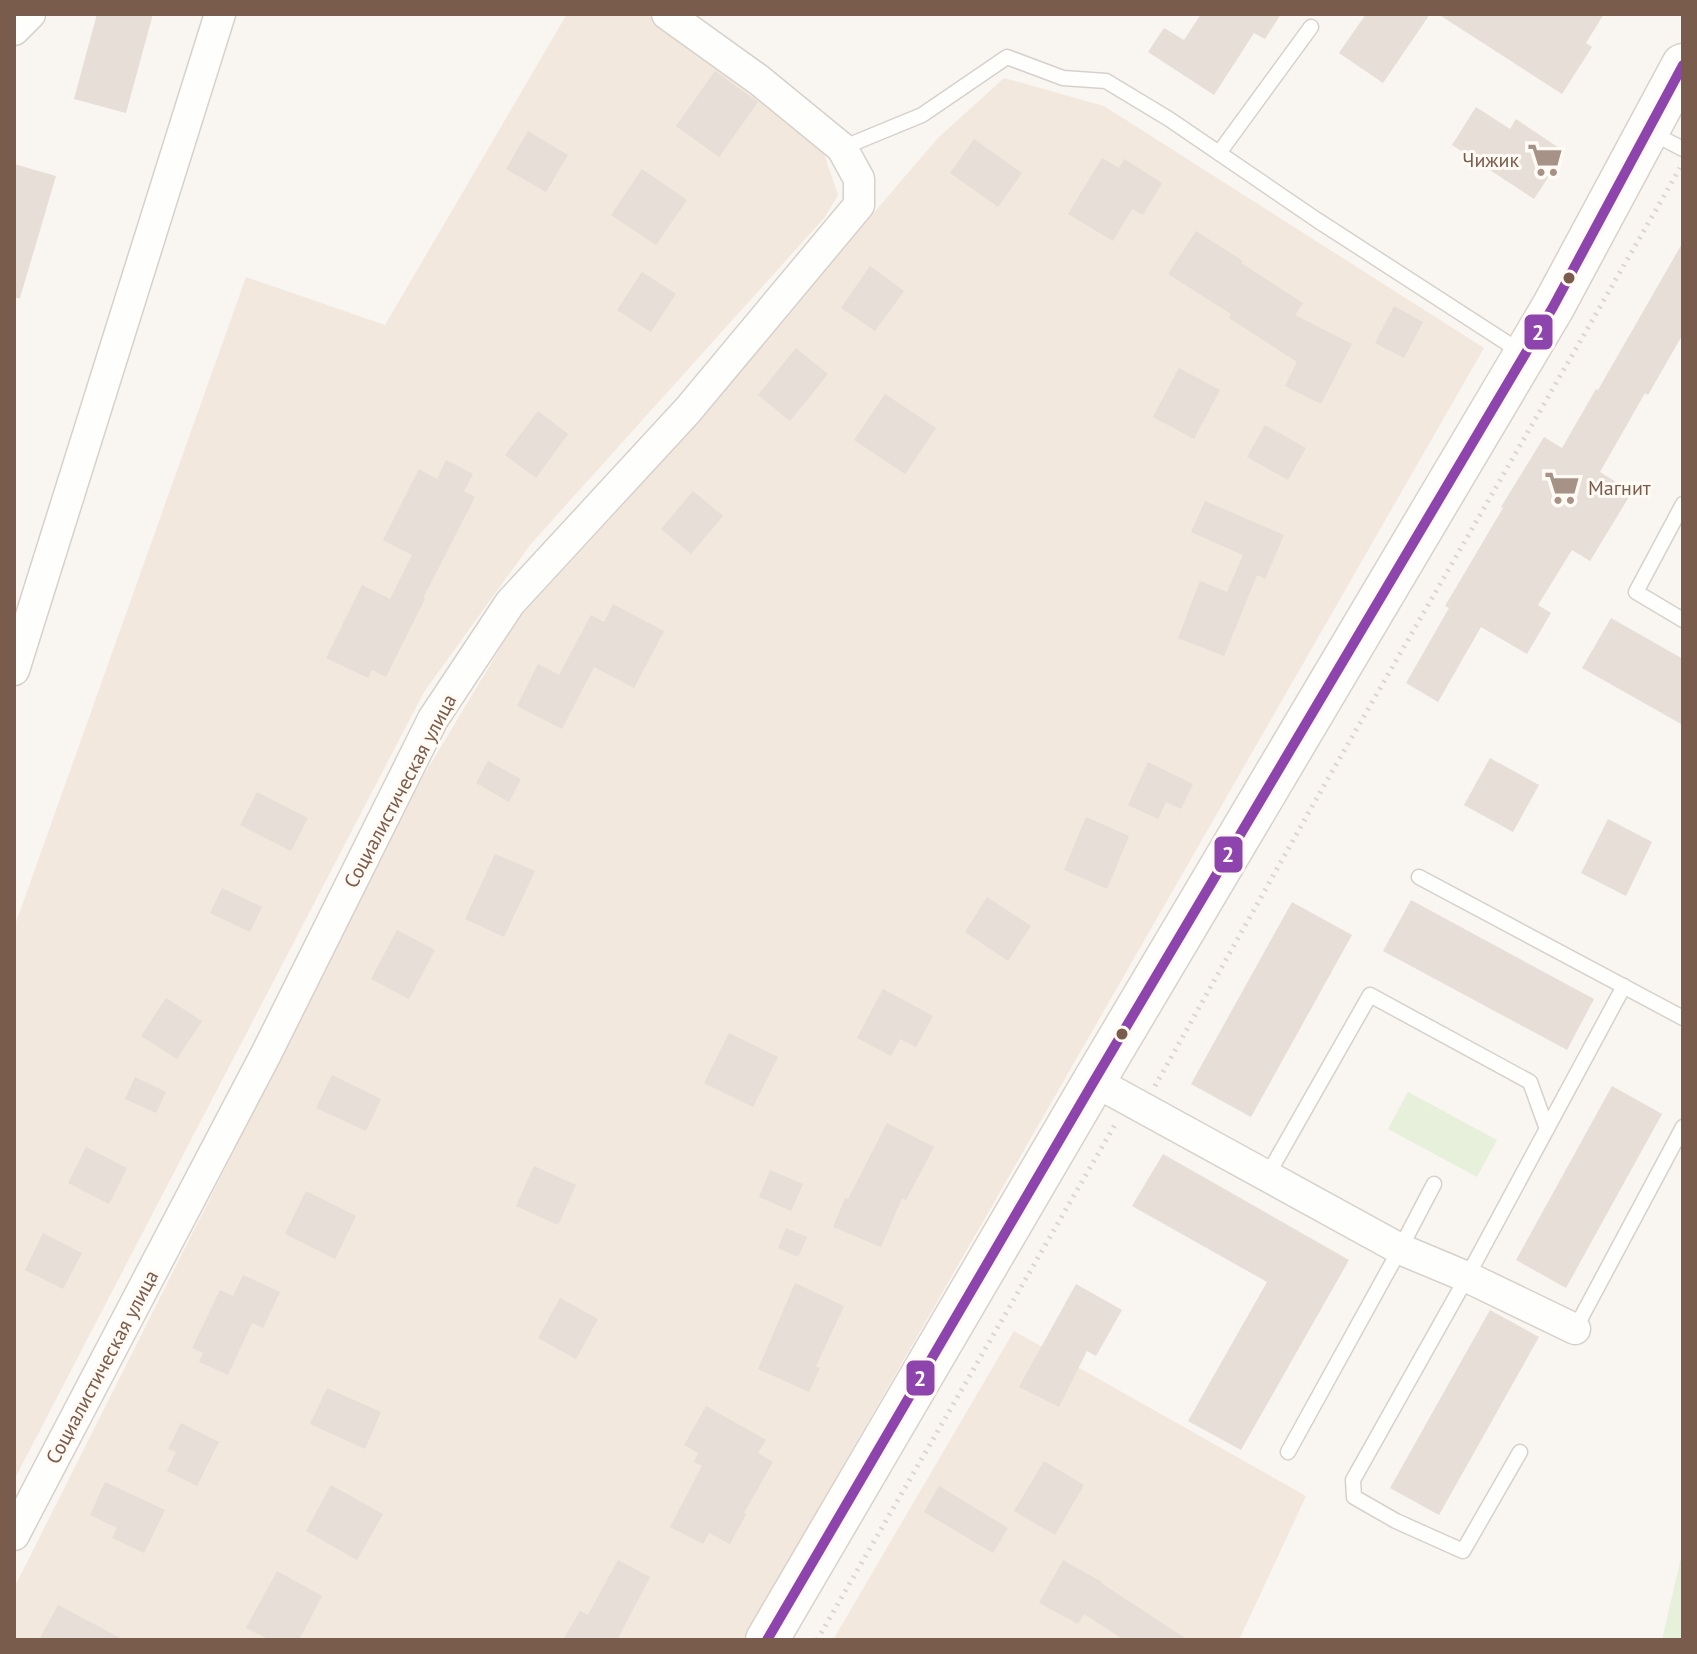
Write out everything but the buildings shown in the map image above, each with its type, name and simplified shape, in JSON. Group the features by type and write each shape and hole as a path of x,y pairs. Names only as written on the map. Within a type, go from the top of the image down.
{"main road":[{"path":"767,1640 1122,1096 1525,355 1553,307 1665,140 1683,65"}],"street":[{"path":"14,30 30,14"},
{"path":"14,670 220,14"},
{"name":"Социалистическая улица","path":"14,1535 266,1054 433,719 510,603 688,410 859,205 859,179 842,148 759,80 667,14"},
{"path":"1122,1096 1400,1249 1575,1329"}],"lane":[{"path":"1219,153 1311,27"},
{"path":"842,148 922,115 1007,57 1063,78 1106,81 1169,119 1317,220 1525,355"},
{"path":"1683,504 1636,592 1683,620"},
{"path":"1419,877 1683,1018"},
{"path":"1520,1452 1463,1551 1396,1521 1354,1497 1353,1480 1624,986"},
{"path":"1267,1176 1370,995 1530,1082 1547,1129"},
{"path":"1575,1329 1683,1127"},
{"path":"1288,1452 1434,1184"}],"path":[{"path":"817,1640 1122,1096 1321,790 1683,163"}],"shaded area":[{"path":"567,14 646,14 701,52 822,148 838,195 825,217 530,545 424,692 14,1480 14,928 246,277 385,325"},
{"path":"1004,78 1104,106 1484,348 743,1640 14,1640 14,1588 418,785 517,620 616,513 938,138"},
{"path":"1014,1331 1306,1496 1239,1640 833,1640"}],"green space":[{"path":"1408,1092 1497,1140 1477,1177 1388,1129"},
{"path":"1683,1549 1683,1640 1662,1640"}],"transit line":[{"name":"2","path":"767,1640 1553,307 1683,65"}],"place":[{"name":"Чижик","path":"1545,160"},
{"name":"Магнит","path":"1562,488"}]}
